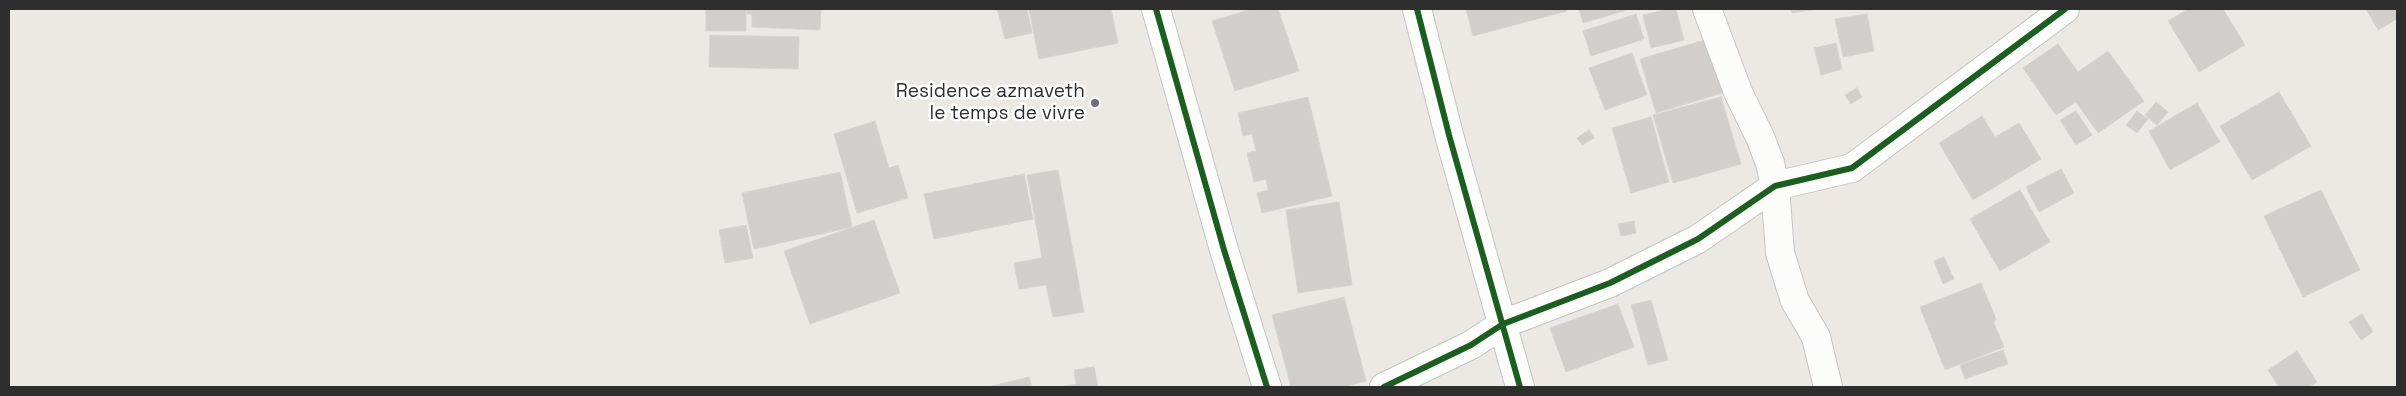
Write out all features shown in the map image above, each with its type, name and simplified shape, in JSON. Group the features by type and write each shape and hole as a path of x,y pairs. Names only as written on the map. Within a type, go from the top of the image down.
{"street":[{"path":"1156,9 1224,250 1267,387"},
{"path":"1417,9 1449,135 1520,387"},
{"path":"1707,9 1738,92 1760,137 1775,186 1780,253 1795,301 1816,337 1828,387"},
{"path":"1384,387 1471,345 1503,324 1610,283 1698,239 1775,186 1852,168 2065,9"}],"building":[{"path":"706,9 746,9 746,31 706,31"},
{"path":"747,9 821,9 820,30 752,27 752,14 747,14"},
{"path":"997,9 1027,9 1032,33 1005,39"},
{"path":"1029,9 1111,9 1118,43 1039,59"},
{"path":"1252,9 1278,9 1299,71 1235,91 1212,21"},
{"path":"1466,9 1566,9 1567,11 1473,36"},
{"path":"1579,9 1630,9 1583,23"},
{"path":"1676,9 1684,40 1651,48 1643,15"},
{"path":"1791,9 1816,9 1792,13"},
{"path":"2188,9 2223,9 2245,45 2199,72 2168,21"},
{"path":"2366,9 2397,9 2397,19 2378,30"},
{"path":"1636,14 1644,39 1591,56 1583,31"},
{"path":"1867,14 1874,51 1843,57 1835,19"},
{"path":"710,35 799,37 798,69 709,67"},
{"path":"1708,39 1725,92 1656,113 1640,59"},
{"path":"1836,43 1842,69 1821,75 1814,48"},
{"path":"2058,44 2078,72 2108,51 2144,101 2098,133 2076,102 2056,115 2023,68"},
{"path":"1632,53 1647,95 1605,110 1589,68"},
{"path":"1857,88 1862,97 1851,104 1845,95"},
{"path":"2279,92 2311,146 2252,180 2220,126"},
{"path":"1308,97 1332,196 1262,213 1257,193 1268,190 1266,179 1254,182 1247,153 1256,151 1252,134 1243,136 1238,113"},
{"path":"1721,97 1741,164 1673,183 1653,115"},
{"path":"2156,102 2168,112 2157,125 2145,115"},
{"path":"2197,103 2220,142 2170,170 2149,131"},
{"path":"2076,111 2092,135 2076,145 2060,120"},
{"path":"2137,111 2148,119 2137,133 2126,125"},
{"path":"1982,116 1995,137 2019,123 2041,159 1973,200 1939,143"},
{"path":"1651,117 1669,182 1631,193 1612,128"},
{"path":"875,121 889,168 898,165 908,198 857,213 834,134"},
{"path":"1589,130 1594,138 1582,145 1577,138"},
{"path":"2061,169 2074,193 2039,212 2026,187"},
{"path":"1058,170 1084,312 1053,317 1046,285 1019,289 1014,263 1042,258 1027,175"},
{"path":"840,172 852,227 754,249 742,193"},
{"path":"1024,174 1033,219 934,239 924,194"},
{"path":"2020,190 2050,242 2000,271 1970,219"},
{"path":"2321,190 2360,270 2303,297 2264,216"},
{"path":"1339,202 1352,285 1298,293 1286,210"},
{"path":"874,220 900,293 810,324 784,251"},
{"path":"1634,221 1636,233 1621,236 1618,224"},
{"path":"746,225 753,258 725,263 719,230"},
{"path":"1944,257 1954,279 1943,284 1934,261"},
{"path":"1981,283 1996,319 1994,323 2004,347 1945,370 1920,307"},
{"path":"1344,297 1366,381 1343,387 1291,387 1272,315"},
{"path":"1651,300 1668,360 1648,365 1631,305"},
{"path":"1618,304 1634,347 1566,372 1550,328"},
{"path":"2362,314 2373,332 2361,340 2349,322"},
{"path":"2003,350 2008,364 1965,379 1960,365"},
{"path":"2297,351 2317,382 2308,387 2279,387 2268,370"},
{"path":"1094,367 1098,387 1060,387 1076,384 1074,370"},
{"path":"1029,377 1032,387 988,387"}],"cycle path":[{"path":"1156,9 1224,250 1267,387"},
{"path":"1417,9 1449,135 1520,387"},
{"path":"1384,387 1471,345 1503,324 1610,283 1698,239 1775,186 1852,168 2065,9"}],"place":[{"name":"Residence azmaveth le temps de vivre","path":"1095,103"}]}
